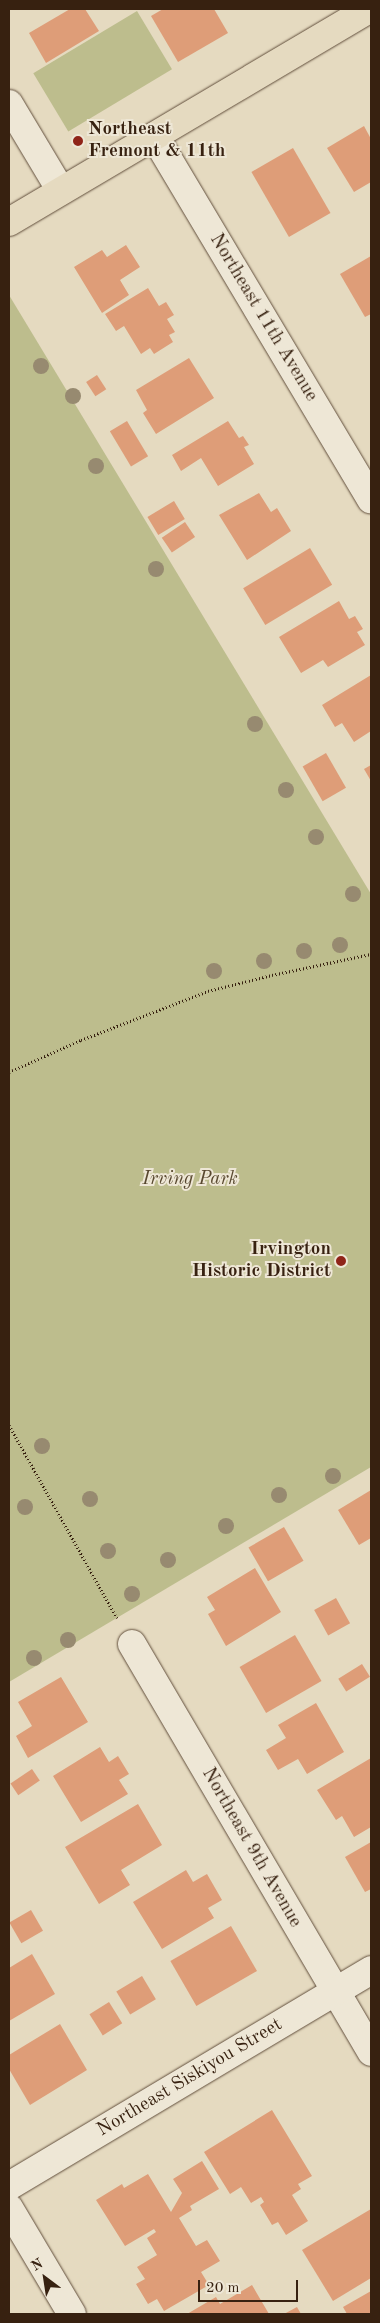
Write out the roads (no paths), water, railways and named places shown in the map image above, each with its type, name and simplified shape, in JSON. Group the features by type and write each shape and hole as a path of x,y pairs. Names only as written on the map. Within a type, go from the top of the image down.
{"main road":[{"path":"9,222 369,9"}],"street":[{"path":"9,104 61,191"},
{"name":"Northeast 11th Avenue","path":"155,137 371,499"},
{"name":"Northeast 9th Avenue","path":"132,1644 371,2052"},
{"name":"Northeast Siskiyou Street","path":"9,2186 371,1970"},
{"path":"9,2208 72,2314"}],"place":[{"name":"Northeast Fremont & 11th","path":"78,141"},
{"name":"Irvington Historic District","path":"341,1261"}],"park label":[{"name":"Irving Park","path":"190,1180"}]}
